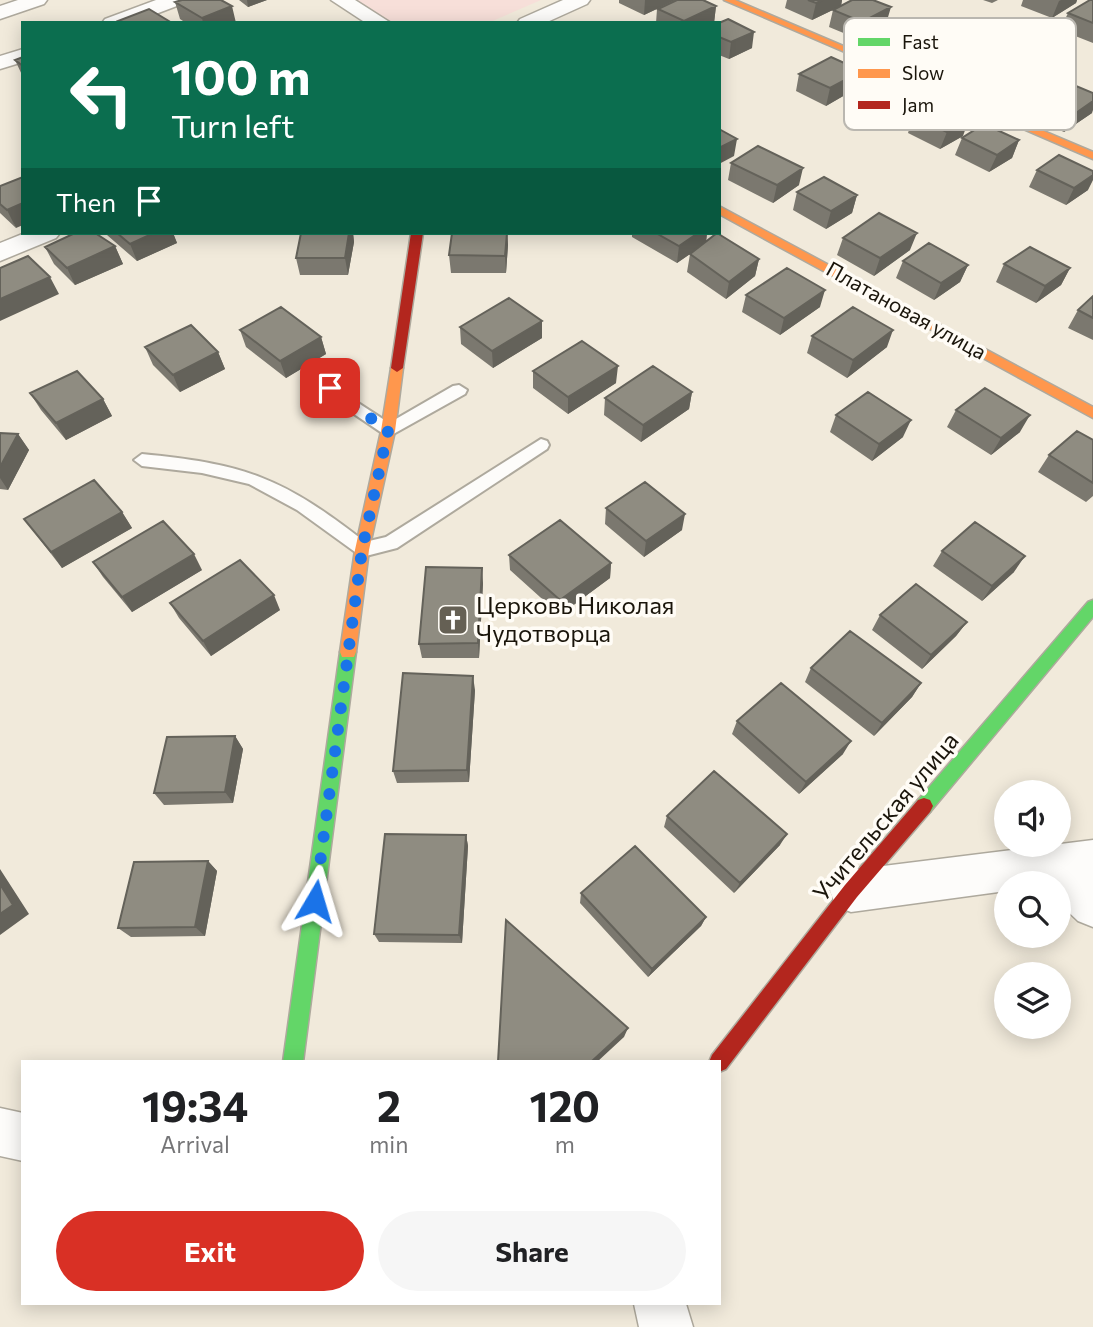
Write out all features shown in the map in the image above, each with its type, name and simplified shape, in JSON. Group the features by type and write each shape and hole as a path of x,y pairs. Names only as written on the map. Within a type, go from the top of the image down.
{"street":[{"path":"0,13 37,0"},
{"path":"117,21 174,0"},
{"path":"341,0 378,21"},
{"path":"532,21 580,0"},
{"path":"728,0 844,50"},
{"path":"0,63 21,56"},
{"path":"1032,130 1093,156"},
{"name":"Платановая улица","path":"721,210 1093,413"},
{"path":"0,253 42,235"},
{"path":"293,1060 362,550 388,431 418,235"},
{"name":"Учительская улица","path":"721,1060 851,891 1093,606"},
{"path":"851,891 1093,860"},
{"path":"1048,866 1093,906"},
{"path":"0,1132 21,1137"},
{"path":"660,1305 666,1327"}],"lane":[{"path":"330,388 388,431 459,390"},
{"path":"142,460 239,474 303,504 362,550 391,543 541,445"}],"shaded area":[{"path":"349,0 541,0 493,21 387,21"}],"building":[{"path":"221,0 232,6 202,18 175,2"},
{"path":"677,0 703,0 716,6 684,21 658,9"},
{"path":"852,0 873,0 891,7 870,18 852,18 833,10"},
{"path":"1093,0 1093,23 1068,13"},
{"path":"149,9 169,21 118,21"},
{"path":"728,19 754,32 731,42 721,38 721,22"},
{"path":"831,57 844,63 844,81 830,88 799,74"},
{"path":"1076,86 1093,93 1093,101 1076,113"},
{"path":"721,130 737,139 721,147"},
{"path":"975,130 997,130 1019,140 997,155 962,138"},
{"path":"758,146 803,168 777,185 731,163"},
{"path":"1059,155 1093,171 1093,175 1074,188 1037,170"},
{"path":"824,177 857,195 831,211 797,192"},
{"path":"21,178 21,204 7,210 0,204 0,186"},
{"path":"879,213 917,233 880,258 843,238"},
{"path":"71,235 98,235 115,246 67,268 45,247"},
{"path":"119,235 150,235 130,244"},
{"path":"301,235 349,235 345,258 296,258"},
{"path":"452,235 507,235 505,256 449,255"},
{"path":"660,235 695,235 679,246"},
{"path":"714,235 720,235 759,259 729,282 690,254"},
{"path":"929,243 968,265 941,283 903,261"},
{"path":"1030,247 1070,268 1045,286 1004,264"},
{"path":"28,256 50,277 0,299 0,268"},
{"path":"787,268 825,290 784,318 746,295"},
{"path":"1093,296 1093,318 1078,310"},
{"path":"509,298 542,321 492,351 460,327"},
{"path":"281,307 321,337 280,361 240,330"},
{"path":"853,307 893,330 853,360 812,336"},
{"path":"191,325 218,352 173,375 145,347"},
{"path":"582,341 618,366 568,397 533,371"},
{"path":"653,366 692,392 643,425 605,398"},
{"path":"77,371 103,399 56,423 30,393"},
{"path":"985,388 1030,415 1001,438 956,410"},
{"path":"868,392 911,420 879,444 836,415"},
{"path":"1077,431 1093,440 1093,483 1049,455"},
{"path":"0,433 18,434 0,467"},
{"path":"94,480 122,512 51,552 24,519"},
{"path":"645,482 685,514 646,541 606,508"},
{"path":"560,520 611,563 560,600 509,555"},
{"path":"163,521 194,554 122,597 93,562"},
{"path":"975,522 1025,556 992,586 942,551"},
{"path":"240,560 274,595 203,641 170,603"},
{"name":"Церковь Николая Чудотворца","path":"426,567 482,568 478,643 419,644"},
{"path":"916,584 967,622 931,655 880,615"},
{"path":"850,631 921,683 882,723 811,668"},
{"path":"403,673 473,676 467,770 393,771"},
{"path":"781,683 851,741 806,782 737,721"},
{"path":"235,736 225,792 154,793 167,737"},
{"path":"714,771 787,834 740,883 667,816"},
{"path":"385,834 466,835 459,935 374,934"},
{"path":"635,846 706,917 652,969 581,893"},
{"path":"208,861 195,927 118,928 134,862"},
{"path":"0,884 13,905 0,914"},
{"path":"506,920 628,1028 593,1060 498,1060"}],"traffic: fast":[{"path":"924,806 1093,606"},
{"path":"293,1060 348,652"}],"traffic: slow":[{"path":"728,0 844,50"},
{"path":"1032,130 1093,156"},
{"path":"721,210 1093,413"},
{"path":"348,652 362,550 388,431 397,368"}],"traffic: jam":[{"path":"397,368 417,235"},
{"path":"721,1060 851,891 924,806"}],"place":[{"name":"Церковь Николая Чудотворца","path":"453,620"}],"route":[{"path":"315,901 362,550 388,431 330,388"}]}
